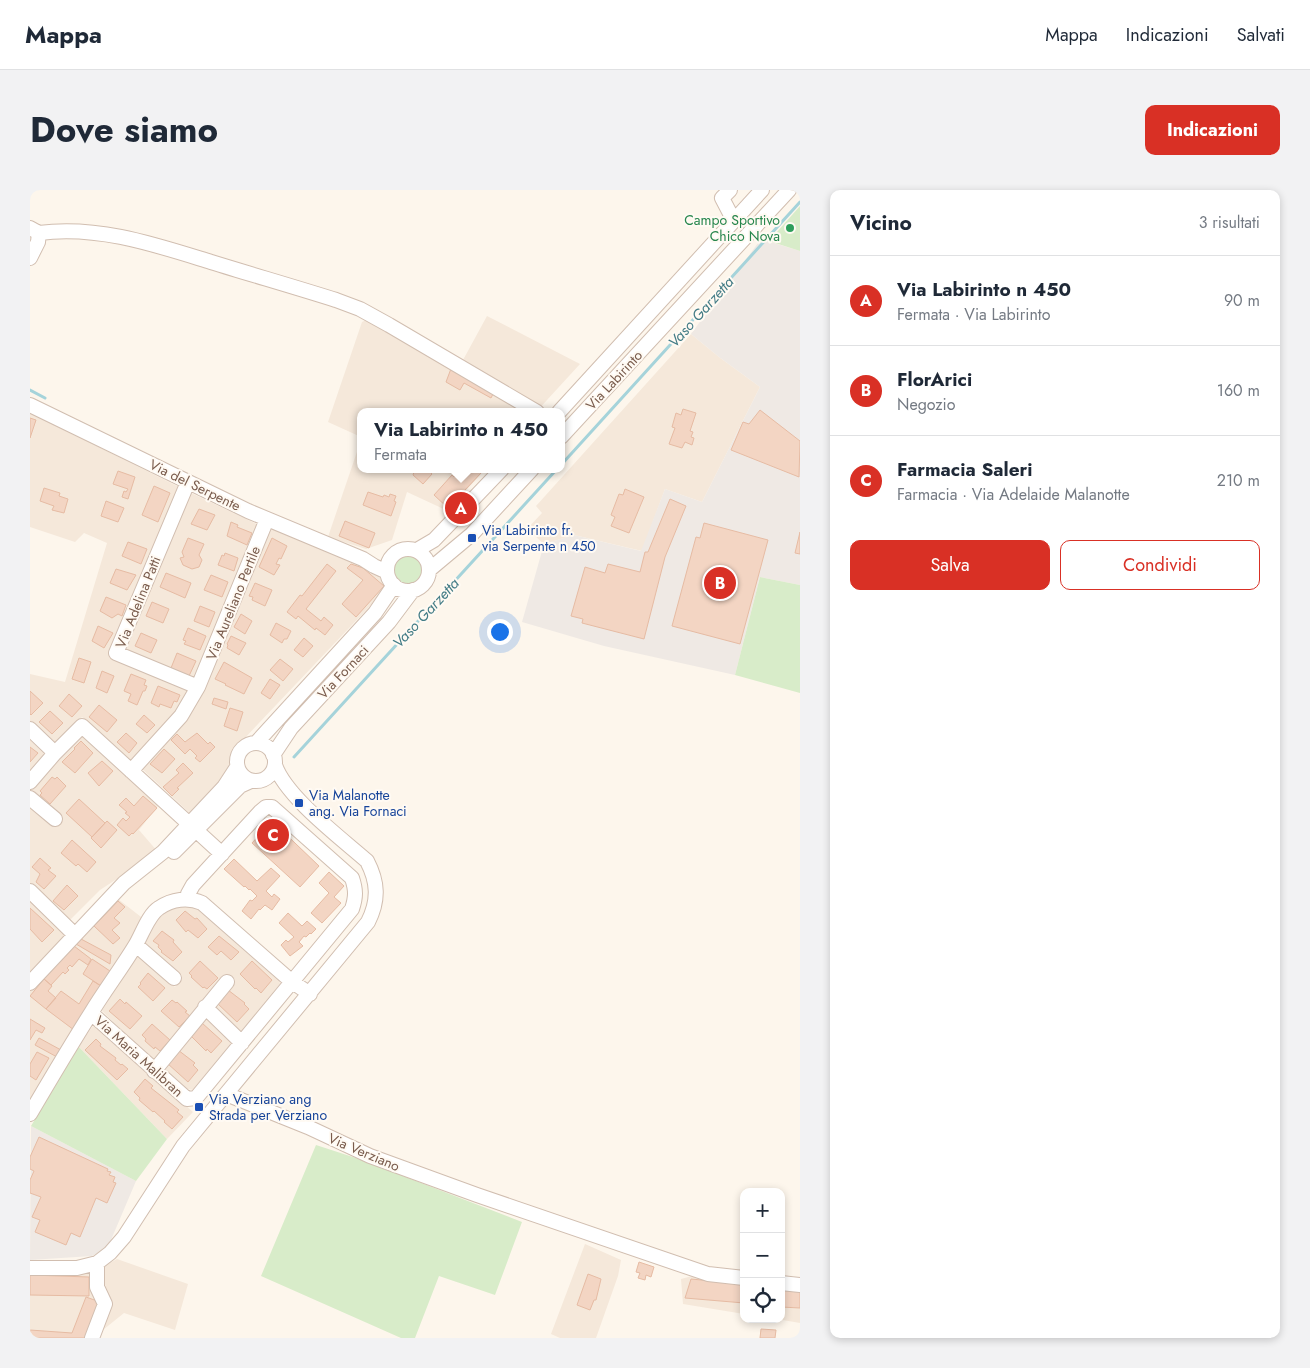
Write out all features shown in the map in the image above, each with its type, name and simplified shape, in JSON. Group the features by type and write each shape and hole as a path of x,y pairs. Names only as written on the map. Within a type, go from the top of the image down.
{"street":[{"path":"730,190 722,198 734,221"},
{"name":"Via Labirinto","path":"563,408 762,190"},
{"name":"Via Labirinto","path":"565,433 789,190"},
{"path":"30,258 38,242 34,230 83,231 148,242 360,309 530,408"},
{"path":"665,296 678,311"},
{"name":"Via del Serpente","path":"30,405 268,519 363,559 389,565"},
{"path":"413,590 401,590 389,579 389,565 395,553 403,549 417,550 434,540 498,473"},
{"path":"417,550 426,558 429,570 472,534 528,473"},
{"name":"Via Adelina Patti","path":"188,482 116,653 198,687"},
{"name":"Via Aureliano Pertile","path":"198,687 268,519"},
{"name":"Via Fornaci","path":"30,983 124,883 240,786 251,781 259,781 266,778 273,770 274,760 291,728 389,622 413,590 425,582 429,570"},
{"name":"Via Fornaci","path":"193,827 237,767 237,757 240,751 245,746 256,743 375,613 394,585"},
{"path":"131,771 180,716 198,687"},
{"path":"30,782 82,726 222,854"},
{"path":"30,729 55,753"},
{"path":"30,1268 77,1268 97,1263 110,1253 124,1237 183,1146 310,994 368,922 373,912 376,895 374,874 367,861 299,800 285,784 274,760 264,745 256,743"},
{"path":"237,767 242,776 251,781"},
{"path":"266,778 299,800"},
{"path":"30,798 55,819"},
{"path":"205,1007 242,1042 291,981 352,909 356,899 356,888 352,878 272,807 266,807 193,885 187,899 202,903 291,981 310,994"},
{"path":"332,859 346,842"},
{"path":"30,891 75,935"},
{"name":"Via Maria Malibran","path":"30,1114 91,1013 136,945 154,912 168,903 179,899 187,899"},
{"path":"136,945 174,978"},
{"path":"154,1071 227,982"},
{"name":"Via Maria Malibran","path":"91,1013 187,1100 196,1098 242,1042"},
{"name":"Via Verziano","path":"226,1094 308,1127 370,1156 477,1195 708,1274 740,1278"},
{"path":"92,1338 105,1304 97,1286 97,1263"},
{"path":"785,1283 800,1285"}],"shaded area":[{"path":"761,239 800,251 800,585 760,577 735,675 604,646 522,622 544,544 574,535 641,551 665,489 702,502 760,387 691,334"},
{"path":"487,316 580,364 540,408 357,408 357,435 328,422 362,322 368,319 463,360"},
{"path":"691,334 760,387 702,502 665,489 642,551 574,535 544,544 527,529 542,513 536,506"},
{"path":"30,413 181,488 110,656 191,691 185,705 132,763 82,717 57,746 30,721 30,674 65,682 107,543 84,533 75,542 30,527"},
{"path":"357,452 357,473 481,473 448,511 407,492 392,540 366,549 328,537"},
{"path":"189,492 261,526 196,681 124,651"},
{"path":"269,527 372,569 388,587 242,741 224,781 193,816 141,768 168,740 207,685"},
{"path":"83,735 159,805 139,830 158,852 100,890 69,921 30,884 30,803 60,820 30,789"},
{"path":"30,737 48,754 30,774"},
{"path":"30,897 65,935 30,977"},
{"path":"118,899 145,920 30,1107 30,991 74,942"},
{"path":"189,904 204,910 279,978 280,984 241,1033 210,1006 156,1063 102,1011 137,954 175,987 182,977 142,944 158,914 171,907"},
{"path":"207,1014 237,1041 196,1090 185,1089 160,1066"},
{"path":"93,1026 99,1028 193,1112 167,1139 78,1046"},
{"path":"31,1126 136,1181 108,1247 92,1256 30,1260"},
{"path":"585,1244 621,1260 618,1276 596,1338 560,1338 551,1334"},
{"path":"117,1259 188,1284 175,1330 124,1313 93,1338 30,1338 30,1274 90,1274"},
{"path":"692,1276 740,1282 740,1313 683,1304 681,1279"},
{"path":"785,1286 800,1288 800,1323 785,1320"}],"green space":[{"name":"Campo Sportivo Chico Nova","path":"800,206 800,251 769,241"},
{"path":"408,555 419,559 423,570 419,581 408,585 397,581 393,570 397,559"},
{"path":"760,577 800,585 800,693 735,675"},
{"path":"78,1046 167,1139 136,1181 31,1126"},
{"path":"316,1145 359,1159 522,1222 495,1295 439,1276 415,1338 401,1338 261,1276"}],"building":[{"path":"452,366 495,390 491,398 464,383 460,390 446,382"},
{"path":"683,409 696,413 690,431 693,432 691,437 694,438 692,445 685,442 682,448 669,444 675,428 672,427 676,413 681,415"},
{"path":"760,410 800,441 799,477 731,450 743,422 749,424"},
{"path":"30,418 36,420 30,438"},
{"path":"118,471 135,477 128,499 122,497 124,491 126,492 128,489 113,484"},
{"path":"414,473 432,474 423,484 413,475"},
{"path":"458,473 481,473 448,508 434,495 452,475 454,477"},
{"path":"154,486 170,493 158,522 142,515"},
{"path":"44,488 60,493 59,496 68,499 64,513 52,510 54,506 40,501"},
{"path":"625,489 644,497 629,533 611,526 615,517 611,515 619,494 623,495"},
{"path":"368,492 383,497 384,495 389,497 390,494 396,496 391,516 363,505"},
{"path":"670,499 686,506 665,557 644,639 582,623 583,619 571,616 585,567 605,573 608,564 640,572 645,552 648,552"},
{"path":"106,501 124,508 118,522 101,516"},
{"path":"199,509 215,515 207,530 191,524"},
{"path":"345,521 375,533 369,548 339,536"},
{"path":"231,522 238,525 237,527 252,533 247,545 227,536"},
{"path":"704,523 768,540 740,644 672,626 696,537 700,538"},
{"path":"800,532 800,554 795,553"},
{"path":"188,538 204,544 199,555 202,560 199,567 192,569 183,565 180,558 184,557 182,552"},
{"path":"272,538 287,546 281,559 279,558 276,564 280,565 274,575 259,567"},
{"path":"128,542 147,549 141,564 122,556"},
{"path":"225,553 238,558 234,571 218,565 222,555 224,556"},
{"path":"327,564 336,571 306,609 321,621 324,617 333,625 325,635 316,628 315,630 298,616 296,619 287,612"},
{"path":"351,564 363,568 384,586 356,617 342,604 363,580 347,568"},
{"path":"116,569 136,575 127,590 110,583"},
{"path":"166,573 191,583 185,598 160,587"},
{"path":"211,575 228,582 222,597 204,590"},
{"path":"255,583 272,590 265,606 252,600 253,597 249,596"},
{"path":"106,597 126,605 122,616 118,614 112,618 100,611"},
{"path":"152,602 169,609 163,623 146,616"},
{"path":"200,606 215,612 209,627 194,621"},
{"path":"241,614 252,621 245,634 234,627"},
{"path":"276,623 291,631 287,639 284,639 282,643 270,635"},
{"path":"98,626 113,633 104,648 92,641"},
{"path":"188,628 206,636 200,650 184,644 186,641 183,640"},
{"path":"141,633 157,640 151,653 135,646"},
{"path":"231,636 246,643 239,655 227,648"},
{"path":"304,638 313,646 303,657 294,650"},
{"path":"177,653 196,661 189,676 171,668"},
{"path":"79,658 91,662 84,683 72,679"},
{"path":"280,659 293,669 283,681 270,670"},
{"path":"224,662 252,678 244,694 215,679"},
{"path":"102,671 114,676 107,693 96,688"},
{"path":"131,674 146,680 144,685 147,686 137,705 128,701 131,694 124,691"},
{"path":"270,679 280,685 270,699 261,693"},
{"path":"158,686 180,695 177,702 174,701 171,708 160,704 159,707 151,703"},
{"path":"30,691 43,703 31,715 30,714"},
{"path":"69,694 82,706 72,717 59,706"},
{"path":"214,698 228,702 226,709 212,704"},
{"path":"99,705 117,720 107,732 89,717"},
{"path":"230,708 243,712 237,731 224,726"},
{"path":"50,711 63,723 52,734 39,722"},
{"path":"144,715 155,725 147,733 136,724"},
{"path":"126,733 137,743 129,753 117,742"},
{"path":"197,733 208,744 210,742 215,747 200,762 195,758 197,756 190,749 185,754 171,740 177,734 185,742"},
{"path":"81,741 93,753 75,773 62,762"},
{"path":"30,747 38,753 30,762"},
{"path":"164,749 175,759 162,773 150,764"},
{"path":"102,761 113,771 99,786 88,773"},
{"path":"183,763 193,773 177,788 179,789 172,796 163,787 179,773 176,770"},
{"path":"52,777 55,779 57,777 66,786 50,804 40,795 42,793 40,791"},
{"path":"143,796 157,808 129,836 117,825 123,818 126,821 130,817 119,805 126,798 134,806"},
{"path":"79,799 105,823 92,837 66,813"},
{"path":"107,821 117,830 101,848 91,838"},
{"path":"272,821 319,866 300,887 252,843"},
{"path":"72,840 96,862 87,872 78,864 76,866 61,853"},
{"path":"40,858 51,868 48,870 56,876 44,889 36,882 40,874 32,867"},
{"path":"234,859 257,881 271,868 280,876 266,891 272,897 274,894 280,899 272,910 265,905 251,919 242,911 250,900 252,901 257,896 224,869"},
{"path":"329,872 344,886 334,897 341,903 322,923 311,913 329,893 319,883"},
{"path":"67,885 78,896 64,910 53,901"},
{"path":"118,901 125,907 114,918 120,923 112,930 120,938 113,944 94,926"},
{"path":"30,908 54,930 42,942 30,929"},
{"path":"185,911 195,919 197,918 207,929 198,938 188,930 186,932 176,920"},
{"path":"288,913 302,926 307,921 316,929 306,937 304,936 299,942 303,946 290,956 281,945 286,940 288,942 294,937 279,923"},
{"path":"162,931 174,940 173,942 182,952 173,961 161,952 158,947 159,945 153,941"},
{"path":"219,936 239,952 231,960 221,951 217,955 208,947"},
{"path":"81,939 111,955 110,964 76,944"},
{"path":"74,946 91,959 88,965 79,959 72,967 70,965 67,968 69,970 65,974 63,972 51,985 44,979"},
{"path":"92,959 110,971 101,986 83,974"},
{"path":"200,961 218,978 207,989 203,988 189,973"},
{"path":"252,961 272,980 261,993 240,974"},
{"path":"148,973 165,988 153,1001 138,987"},
{"path":"44,979 52,986 48,991 56,998 46,1009 30,996"},
{"path":"93,981 101,986 74,1030 46,1009 61,991 79,1004"},
{"path":"228,990 245,1003 249,1009 237,1022 217,1003"},
{"path":"120,999 142,1016 130,1029 109,1011"},
{"path":"172,1000 177,1002 190,1016 179,1027 161,1011"},
{"path":"30,1019 45,1028 42,1033 36,1030 30,1040"},
{"path":"202,1023 222,1041 211,1053 207,1049 206,1051 190,1035"},
{"path":"152,1024 170,1040 160,1051 155,1047 154,1049 145,1041 146,1039 142,1035"},
{"path":"39,1038 61,1050 57,1057 35,1045"},
{"path":"96,1039 101,1044 100,1046 128,1069 117,1080 85,1050"},
{"path":"178,1050 195,1063 193,1065 198,1070 188,1082 167,1063"},
{"path":"37,1052 49,1058 36,1080 30,1076 30,1064"},
{"path":"145,1079 153,1086 151,1088 179,1110 177,1112 183,1117 172,1129 154,1111 139,1100 140,1098 134,1092"},
{"path":"39,1137 108,1169 107,1171 111,1172 109,1175 115,1177 113,1182 116,1183 107,1203 96,1198 80,1237 71,1233 66,1245 35,1232 40,1220 32,1217 41,1197 30,1193 30,1180 34,1171 30,1169 30,1157"},
{"path":"639,1262 654,1267 651,1277 646,1275 645,1280 638,1278 640,1273 636,1272"},
{"path":"588,1274 601,1279 596,1300 594,1300 590,1310 577,1305"},
{"path":"30,1275 89,1277 89,1296 30,1295"},
{"path":"691,1279 740,1284 740,1303 685,1298"},
{"path":"785,1288 800,1290 800,1308 785,1307"},
{"path":"86,1297 100,1302 86,1338 30,1338 30,1330 72,1333"},
{"path":"761,1329 776,1330 775,1338 760,1338"}],"waterway":[{"name":"Vaso Garzetta","path":"565,461 800,202"},
{"path":"30,390 45,398"},
{"name":"Vaso Garzetta","path":"294,757 553,473"}],"place":[{"name":"Campo Sportivo Chico Nova","path":"790,228"},
{"name":"Via Labirinto n 450","path":"461,508"},
{"name":"Via Labirinto fr. via Serpente n 450","path":"472,538"},
{"name":"FlorArici","path":"720,583"},
{"name":"Via Malanotte ang. Via Fornaci","path":"299,803"},
{"name":"Farmacia Saleri","path":"273,835"},
{"name":"Via Verziano ang Strada per Verziano","path":"199,1107"}]}
